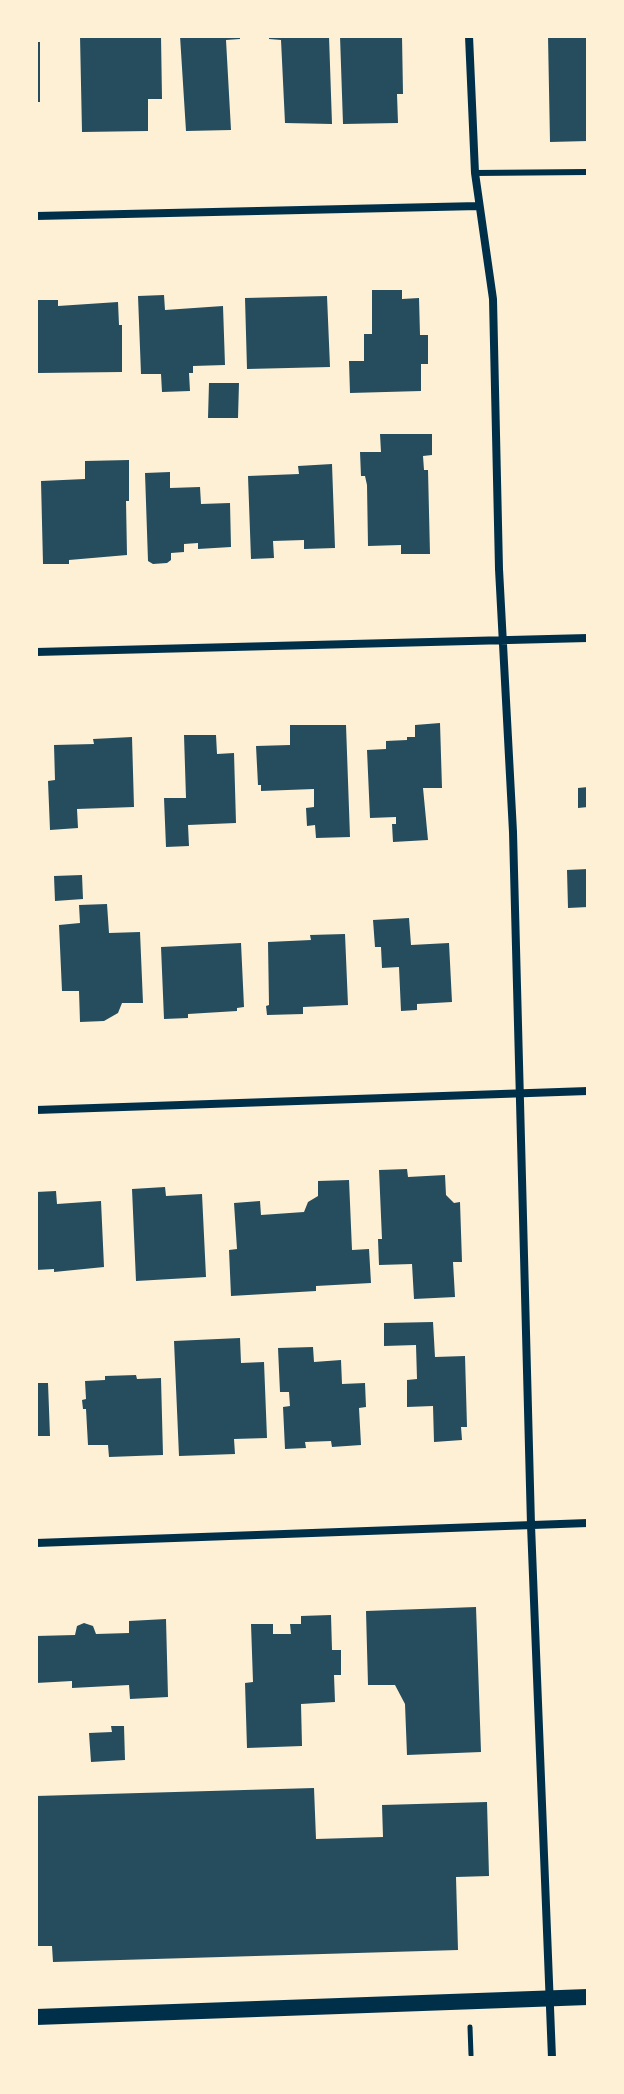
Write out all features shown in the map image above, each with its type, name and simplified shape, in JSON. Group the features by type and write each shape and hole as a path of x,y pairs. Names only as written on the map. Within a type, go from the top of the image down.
{"main road":[{"path":"36,2017 588,1997"}],"street":[{"path":"469,36 475,173 493,299 502,640 513,832 531,1525 552,2058"},
{"path":"36,216 479,206"},
{"path":"36,652 588,638"},
{"path":"36,1110 588,1091"},
{"path":"36,1543 588,1523"}],"lane":[{"path":"475,173 588,172"}],"path":[{"path":"470,2026 471,2055"}],"building":[{"path":"80,36 161,36 162,99 148,99 148,131 82,132"},
{"path":"180,36 240,36 240,39 226,40 231,130 186,131"},
{"path":"269,36 329,36 332,124 285,123 281,40 269,39"},
{"path":"340,36 402,36 403,94 397,94 398,123 343,124"},
{"path":"548,36 588,36 588,141 550,142"},
{"path":"36,42 40,42 40,102 36,102"},
{"path":"372,290 402,290 402,299 419,298 420,335 428,335 428,364 421,364 421,391 350,393 349,361 364,361 364,334 372,334"},
{"path":"164,295 165,310 223,306 225,365 193,366 193,373 189,373 190,391 162,392 161,374 141,374 138,296"},
{"path":"327,296 330,367 247,369 245,298"},
{"path":"37,300 58,300 58,306 118,302 119,325 122,325 122,372 38,373"},
{"path":"209,383 239,383 238,418 208,418"},
{"path":"380,434 432,434 432,455 423,456 424,470 428,470 430,554 401,554 401,545 368,546 367,485 365,476 361,476 360,452 381,452"},
{"path":"129,460 127,555 69,560 69,564 43,564 41,481 85,479 85,461"},
{"path":"332,464 335,548 304,549 304,540 273,541 274,558 251,559 248,476 299,474 298,466"},
{"path":"170,472 170,488 200,487 201,504 230,503 231,547 198,549 198,543 184,544 184,552 171,553 171,560 167,563 153,564 148,561 145,473"},
{"path":"440,723 442,788 423,788 428,840 393,842 392,824 396,824 396,817 370,818 367,750 386,749 386,741 415,737 415,725"},
{"path":"290,725 346,725 350,837 316,838 315,825 307,826 306,808 314,807 314,789 261,791 256,746 290,745"},
{"path":"184,735 216,735 217,754 234,753 236,823 188,825 189,846 166,847 164,798 186,798"},
{"path":"132,737 134,807 77,809 78,828 50,830 48,781 55,780 54,745 94,744 93,739"},
{"path":"588,787 588,807 578,808 578,788"},
{"path":"588,869 588,907 568,908 567,870"},
{"path":"82,875 83,899 55,901 54,876"},
{"path":"107,904 109,933 140,932 143,1003 122,1003 118,1013 104,1021 80,1022 79,991 62,991 59,925 80,923 79,905"},
{"path":"409,918 411,945 449,943 452,1002 417,1004 417,1010 401,1011 399,967 382,968 381,947 375,947 373,920"},
{"path":"345,934 348,1005 303,1007 303,1014 267,1015 268,942 311,940 310,935"},
{"path":"241,943 244,1007 237,1008 237,1011 164,1019 161,947"},
{"path":"407,1169 408,1177 445,1175 446,1195 454,1203 460,1202 462,1262 453,1262 455,1297 414,1299 412,1264 379,1265 378,1239 382,1239 379,1170"},
{"path":"349,1180 352,1250 369,1249 371,1283 316,1286 316,1291 231,1296 229,1250 237,1249 234,1203 260,1201 261,1215 304,1212 308,1202 318,1196 318,1181"},
{"path":"165,1187 166,1196 202,1194 206,1277 136,1281 132,1189"},
{"path":"56,1191 57,1204 101,1201 104,1267 54,1272 54,1269 36,1270 36,1192"},
{"path":"433,1322 435,1357 465,1356 467,1427 461,1427 462,1440 434,1442 433,1406 407,1407 407,1380 417,1379 416,1345 384,1346 384,1323"},
{"path":"240,1338 241,1363 264,1362 267,1438 234,1439 235,1454 179,1456 174,1341"},
{"path":"313,1347 314,1362 341,1360 342,1384 365,1383 366,1407 359,1408 361,1445 332,1447 331,1441 305,1442 306,1448 285,1449 283,1407 290,1406 289,1392 280,1392 278,1348"},
{"path":"136,1375 137,1379 161,1378 163,1455 109,1457 108,1445 88,1445 86,1409 83,1409 82,1400 86,1399 85,1381 105,1380 105,1376"},
{"path":"36,1383 48,1383 50,1436 36,1436"},
{"path":"476,1607 481,1752 407,1755 405,1704 395,1685 368,1685 366,1611"},
{"path":"331,1615 332,1650 341,1650 341,1675 334,1675 335,1702 301,1704 302,1746 247,1748 245,1683 253,1682 251,1624 273,1624 273,1634 291,1634 290,1624 301,1624 301,1616"},
{"path":"166,1619 168,1697 130,1699 129,1685 72,1688 72,1681 36,1683 36,1636 75,1635 77,1626 84,1623 93,1626 96,1634 129,1633 129,1621"},
{"path":"111,1726 124,1726 125,1760 91,1762 89,1733 112,1732"},
{"path":"314,1788 316,1839 383,1837 382,1805 487,1802 489,1876 456,1877 458,1950 53,1962 52,1946 36,1946 36,1796"}]}
